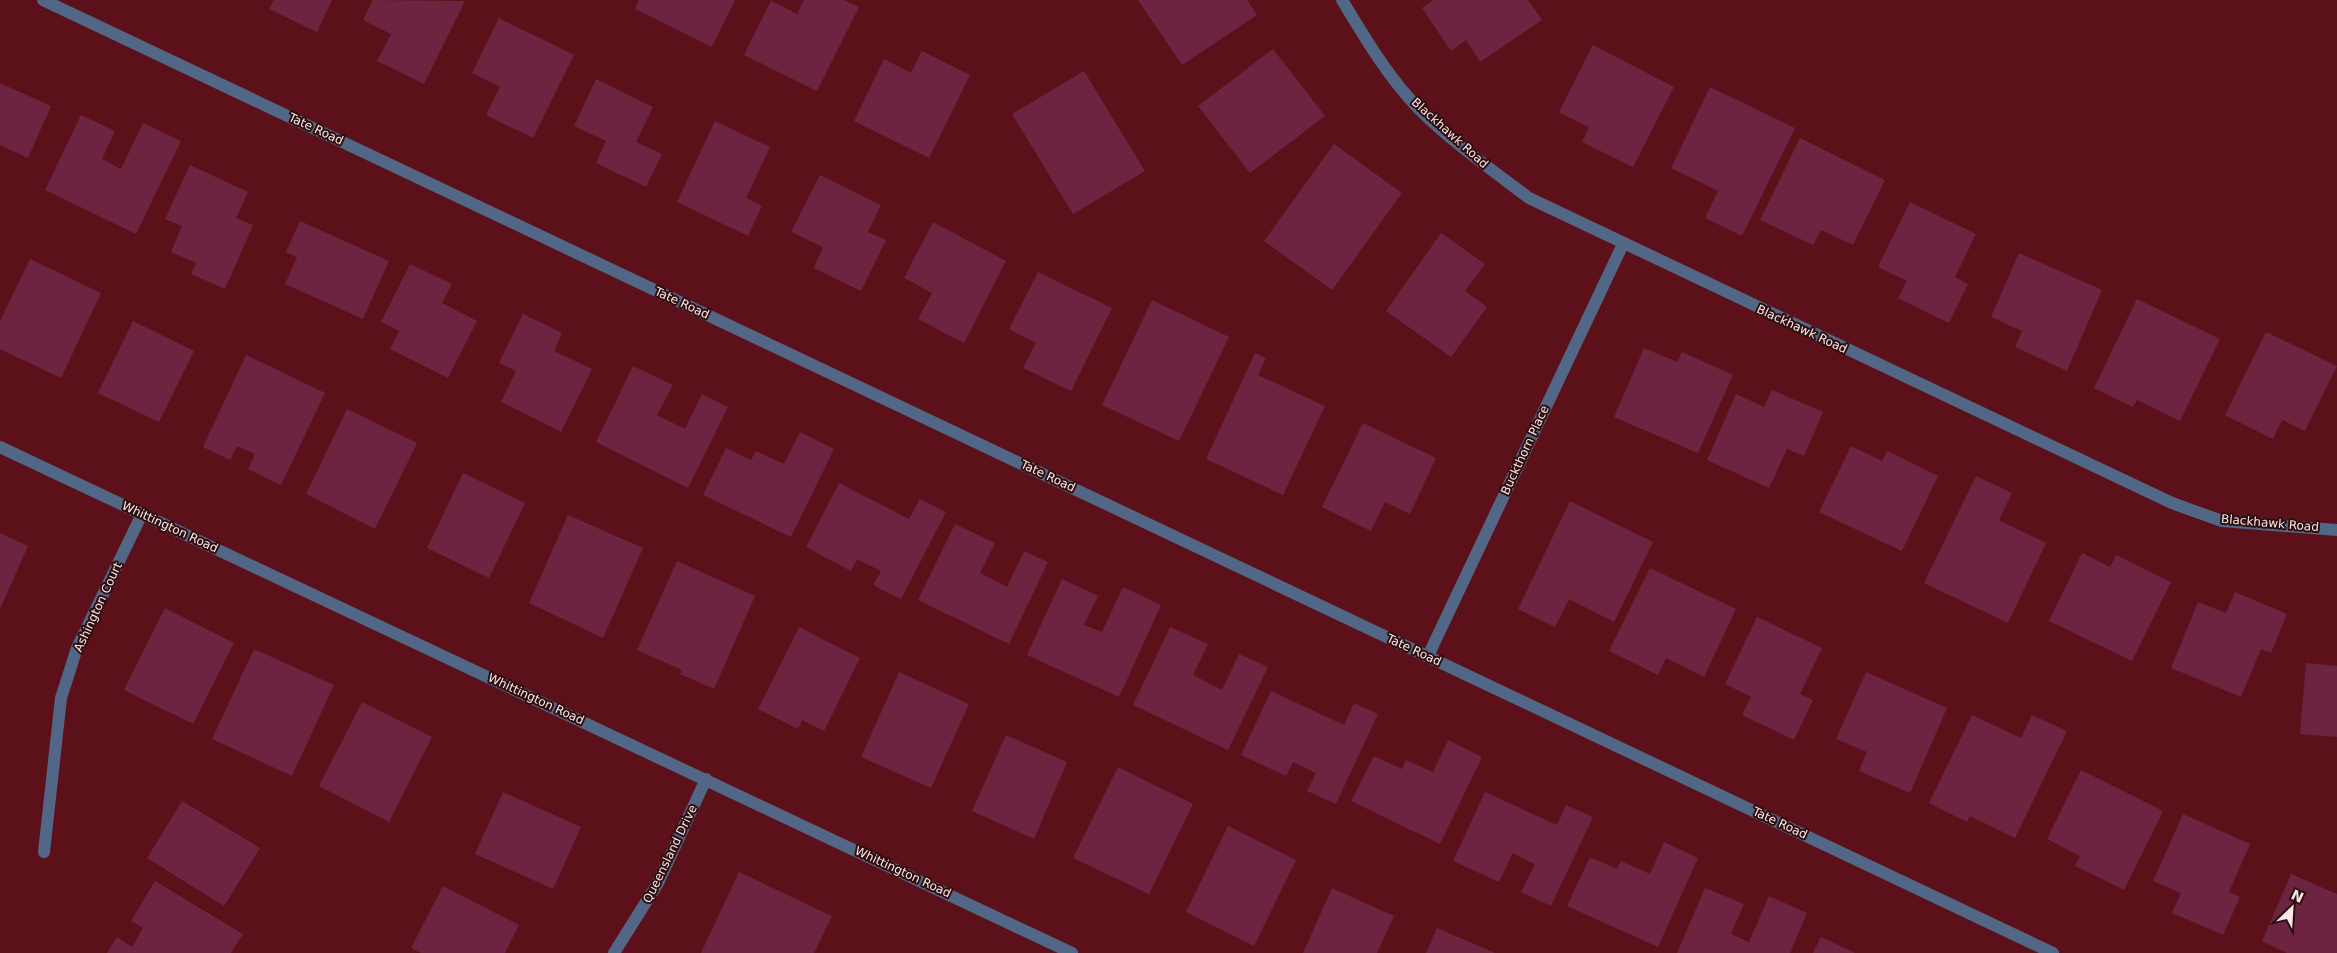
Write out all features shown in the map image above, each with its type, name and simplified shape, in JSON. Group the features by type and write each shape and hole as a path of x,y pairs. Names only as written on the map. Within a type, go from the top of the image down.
{"street":[{"name":"Tate Road","path":"43,0 2053,953"},
{"name":"Blackhawk Road","path":"1342,0 1378,58 1419,108 1470,154 1529,198 2172,504 2222,520 2337,530"},
{"name":"Buckthorn Place","path":"1428,656 1623,244"},
{"name":"Whittington Road","path":"0,447 1072,953"},
{"name":"Ashington Court","path":"44,852 61,698 77,648 142,514"},
{"name":"Queensland Drive","path":"614,953 658,883 706,779"}],"building":[{"path":"274,0 332,0 317,32 269,9"},
{"path":"373,0 465,1 424,84 377,61 391,34 363,20"},
{"path":"639,0 735,0 712,47 635,9"},
{"path":"804,0 844,0 859,7 817,91 744,55 771,1 797,14"},
{"path":"1138,0 1247,0 1257,15 1182,65"},
{"path":"1433,0 1528,0 1542,20 1480,62 1466,40 1451,51 1422,8"},
{"path":"499,18 574,55 533,138 486,115 500,87 472,73"},
{"path":"1593,45 1674,87 1633,167 1582,142 1589,127 1559,112"},
{"path":"1273,49 1325,116 1250,173 1198,106"},
{"path":"922,51 970,75 929,158 854,121 884,59 911,73"},
{"path":"1084,71 1145,171 1073,214 1012,114"},
{"path":"596,79 653,107 636,142 662,154 646,187 596,163 606,141 574,126"},
{"path":"0,83 51,106 28,158 0,145"},
{"path":"1710,87 1795,128 1742,236 1705,218 1718,191 1671,168"},
{"path":"81,115 115,131 102,159 121,169 143,123 181,141 136,234 45,190"},
{"path":"715,121 770,147 746,198 762,206 748,236 677,202"},
{"path":"1800,138 1885,180 1853,245 1821,230 1813,245 1760,220"},
{"path":"1334,144 1402,193 1332,290 1264,241"},
{"path":"190,165 248,192 236,218 253,225 225,289 191,274 196,263 171,252 182,226 165,219"},
{"path":"820,175 881,205 868,232 886,240 861,291 814,268 823,247 791,232"},
{"path":"1910,202 1976,234 1955,277 1968,284 1949,323 1898,298 1907,281 1878,267"},
{"path":"300,221 389,261 363,319 285,284 297,257 286,252"},
{"path":"933,222 1006,261 964,343 918,319 932,293 904,278"},
{"path":"1441,233 1485,264 1465,291 1487,307 1451,357 1386,311"},
{"path":"2019,253 2102,290 2067,371 2015,347 2022,331 1991,317"},
{"path":"30,259 101,293 61,378 0,349 0,321"},
{"path":"410,264 452,284 442,303 477,321 448,378 390,349 399,331 381,322"},
{"path":"1038,272 1112,308 1071,391 1023,368 1036,343 1009,329"},
{"path":"2137,299 2220,339 2180,421 2137,400 2133,407 2094,388"},
{"path":"1152,300 1229,337 1179,441 1102,405"},
{"path":"523,314 562,333 554,351 592,369 561,432 501,402 516,371 499,363"},
{"path":"133,321 194,351 159,422 98,393"},
{"path":"2266,332 2337,366 2305,431 2282,420 2273,439 2225,415"},
{"path":"1644,348 1677,362 1682,352 1733,375 1698,453 1614,417"},
{"path":"1255,353 1266,358 1258,375 1325,406 1283,495 1206,459"},
{"path":"246,355 325,393 281,485 248,469 255,454 237,446 230,460 203,447"},
{"path":"633,366 673,385 657,415 685,429 702,394 728,407 688,488 596,442"},
{"path":"1772,390 1823,412 1804,456 1787,449 1769,488 1707,460 1736,394 1764,407"},
{"path":"347,409 417,443 375,529 306,494"},
{"path":"1363,423 1436,458 1410,514 1385,502 1371,531 1322,507"},
{"path":"800,432 834,449 791,537 703,495 726,448 751,460 756,451 784,464"},
{"path":"1851,446 1882,461 1887,451 1938,476 1902,551 1819,512"},
{"path":"463,473 525,503 489,578 427,548"},
{"path":"1976,476 2012,493 1999,520 2046,543 2008,623 1924,583"},
{"path":"839,483 909,519 920,499 946,512 901,599 873,585 881,571 857,559 851,571 806,547"},
{"path":"1570,501 1653,542 1614,622 1569,599 1555,627 1518,609"},
{"path":"568,515 643,548 603,638 529,603"},
{"path":"955,524 995,543 980,573 1007,587 1024,551 1048,562 1009,644 918,600"},
{"path":"0,533 28,546 0,609"},
{"path":"2082,553 2110,567 2116,555 2171,582 2132,661 2049,621"},
{"path":"677,561 755,596 714,689 680,674 682,670 637,650"},
{"path":"1650,568 1736,609 1704,677 1666,658 1658,675 1609,651"},
{"path":"1062,579 1098,596 1084,625 1102,632 1123,587 1161,605 1119,697 1027,655"},
{"path":"2235,592 2287,614 2271,653 2261,649 2241,697 2171,668 2198,602 2226,613"},
{"path":"165,608 234,643 193,724 124,690"},
{"path":"1757,617 1822,648 1800,694 1813,700 1794,740 1742,715 1751,697 1725,684"},
{"path":"799,627 860,658 824,731 802,720 798,729 758,709"},
{"path":"1170,627 1208,644 1193,675 1222,690 1239,654 1268,667 1228,750 1133,705"},
{"path":"254,649 334,685 292,776 212,739"},
{"path":"2306,663 2337,666 2337,737 2300,734"},
{"path":"899,672 969,704 931,788 861,757"},
{"path":"1866,672 1947,708 1910,793 1859,771 1867,752 1836,739"},
{"path":"1271,691 1344,725 1354,703 1378,714 1336,804 1307,791 1316,773 1293,762 1286,776 1241,755"},
{"path":"362,702 432,737 389,822 319,786"},
{"path":"1972,715 2021,738 2032,715 2067,731 2015,838 1970,816 1967,822 1929,803"},
{"path":"1006,735 1067,762 1034,839 972,811"},
{"path":"1448,740 1482,757 1440,844 1351,801 1374,756 1402,769 1406,760 1433,772"},
{"path":"1118,767 1193,804 1149,894 1073,858"},
{"path":"2081,770 2163,811 2124,890 2075,866 2080,856 2047,839"},
{"path":"503,792 581,827 553,889 475,854"},
{"path":"1485,792 1557,825 1566,805 1593,817 1551,906 1521,892 1535,864 1513,853 1499,882 1453,861"},
{"path":"182,801 260,848 224,906 147,858"},
{"path":"2183,814 2250,844 2229,892 2240,897 2223,935 2172,913 2181,893 2153,881"},
{"path":"1228,826 1296,860 1254,946 1186,912"},
{"path":"1664,842 1698,858 1658,947 1567,906 1590,857 1617,869 1621,861 1650,874"},
{"path":"739,872 832,916 814,953 701,953"},
{"path":"2291,874 2337,894 2337,953 2287,953 2262,941"},
{"path":"155,881 243,934 231,953 107,953 117,937 132,947 143,928 131,921"},
{"path":"443,886 519,925 505,953 421,953 411,948"},
{"path":"1332,888 1394,916 1377,953 1303,953"},
{"path":"1705,888 1744,904 1731,934 1749,942 1769,896 1807,913 1790,953 1677,953"},
{"path":"1437,928 1495,953 1426,953"},
{"path":"1821,937 1855,953 1813,953"}]}
